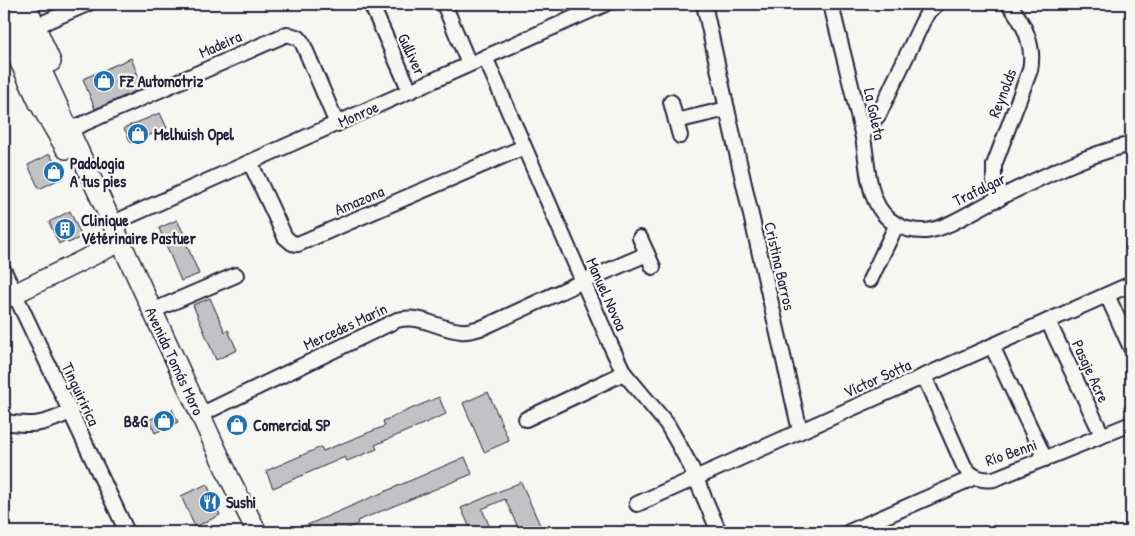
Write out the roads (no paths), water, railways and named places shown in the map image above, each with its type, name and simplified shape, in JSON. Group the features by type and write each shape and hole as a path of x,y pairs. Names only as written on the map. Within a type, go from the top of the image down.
{"main road":[{"name":"Avenida Tomás Moro","path":"11,4 72,128 111,224 230,479 257,532"},
{"name":"Avenida Tomás Moro","path":"26,4 61,86 72,128"},
{"name":"Avenida Tomás Moro","path":"4,28 39,103 67,151 95,188"},
{"path":"9,296 120,242"}],"street":[{"path":"36,26 87,4"},
{"name":"Gulliver","path":"371,4 410,91"},
{"path":"444,4 470,64"},
{"name":"Monroe","path":"111,224 486,57 578,9 605,4"},
{"name":"Cristina Barros","path":"704,4 800,430"},
{"name":"La Goleta","path":"831,4 862,134 874,199 883,214 896,226"},
{"path":"862,134 879,114 922,22 928,12 937,4"},
{"name":"Reynolds","path":"999,199 994,182 994,165 1030,70 1032,58 1026,31 1008,4"},
{"name":"Madeira","path":"72,128 288,34 296,36 303,44 337,124"},
{"name":"Manuel Novoa","path":"486,57 582,281 624,373 667,424 691,467 719,532"},
{"path":"671,102 680,136"},
{"path":"676,121 727,109"},
{"name":"Trafalgar","path":"896,226 916,231 935,230 1084,159 1131,144"},
{"name":"Amazona","path":"250,162 285,237 289,242 298,244 524,146"},
{"path":"870,280 896,226"},
{"path":"640,238 653,267"},
{"name":"Mercedes Marín","path":"200,415 398,320 417,318 445,328 472,331 647,254"},
{"name":"Tinguiririca","path":"4,271 9,296 70,412 127,532"},
{"path":"152,311 236,275"},
{"name":"Víctor Sotta","path":"637,504 1131,284"},
{"path":"1107,295 1131,348"},
{"name":"Pasaje Acre","path":"1048,321 1102,435"},
{"path":"992,346 1045,458"},
{"path":"526,419 624,373"},
{"path":"924,376 964,466 974,476"},
{"path":"4,422 35,425 70,412"},
{"name":"Río Benni","path":"849,532 974,476 981,479 994,479 1131,424"}],"place":[{"name":"FZ Automotriz","path":"104,81"},
{"name":"Melhuish Opel","path":"138,134"},
{"name":"Padologia A tus pies","path":"54,172"},
{"name":"Clinique Vétérinaire Pastuer","path":"65,229"},
{"name":"B&G","path":"164,421"},
{"name":"Comercial SP","path":"237,425"},
{"name":"Sushi","path":"210,502"}]}
